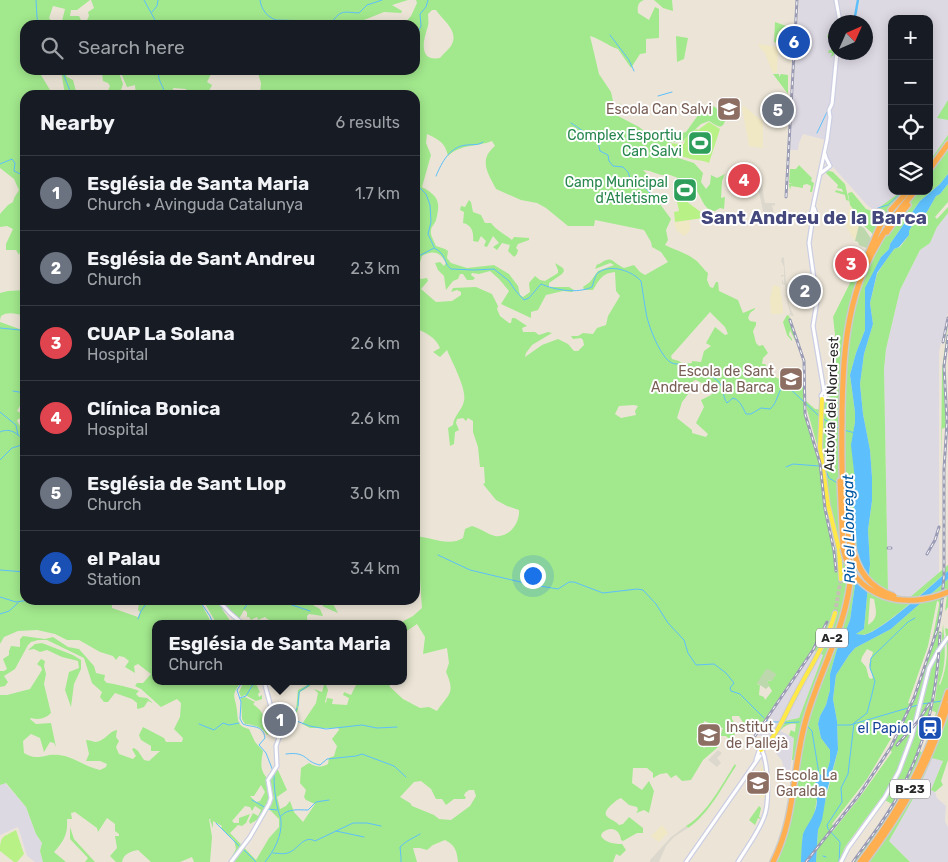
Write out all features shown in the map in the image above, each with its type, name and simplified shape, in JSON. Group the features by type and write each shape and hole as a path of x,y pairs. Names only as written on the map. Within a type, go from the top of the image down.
{"highway":[{"path":"933,167 948,144"},
{"path":"933,168 948,149"},
{"path":"891,210 908,195"},
{"name":"Autovia del Nord-est","path":"772,862 787,820 795,758 803,720 845,598 848,554 840,444 844,350 847,329 856,289 866,261 888,224 910,195"},
{"path":"899,216 911,195"},
{"path":"866,261 884,218 883,214 879,212"},
{"path":"866,261 894,222"},
{"name":"Autovia del Nord-est","path":"841,428 842,487"},
{"path":"842,487 855,559 871,584 884,592 901,598 931,596 948,591"},
{"path":"842,487 843,548 847,563 854,575 867,588 896,600 910,601 930,598 948,591"},
{"name":"B-23","path":"865,862 892,826 914,789 937,736 948,692"},
{"name":"B-23","path":"860,862 888,824 910,787 946,706"}],"main road":[{"path":"836,0 839,15"},
{"path":"813,218 814,193 829,132 836,60"},
{"path":"831,110 825,156 830,166 821,172 809,244 817,299 813,321 824,395 820,436 821,454 828,505 839,549 840,579"},
{"path":"822,164 828,161"},
{"path":"822,164 825,169"},
{"path":"222,605 239,620"},
{"path":"686,862 778,728 818,654 835,613"},
{"path":"841,862 848,848 884,799 896,778 911,740 929,668 948,636"},
{"path":"231,862 250,837 270,804 271,798 268,781 278,763 276,749 281,732 274,719 265,685"},
{"path":"738,862 765,814 767,778 761,753"}],"shaded area":[{"path":"799,0 857,0 854,15 828,15 828,60 873,60 873,15 857,15 860,0 948,0 948,135 933,156 933,15 888,15 888,195 896,195 877,209 872,209 867,205 827,158 829,141 803,134 798,150 790,150"},
{"path":"758,44 778,47 777,73 773,73 765,53"},
{"name":"Escola Can Salvi","path":"723,102 736,105 738,118 726,116 721,111"},
{"path":"744,106 763,122 763,148 749,146 742,107"},
{"path":"759,182 762,185 765,203 775,203 775,206 772,205 774,213 766,214 763,211 757,183"},
{"path":"850,206 861,220 855,241 845,224"},
{"path":"948,213 948,313 939,352 939,573 909,598 888,593 884,369 886,349 900,290 920,250 930,243 937,227"},
{"path":"690,220 690,230 685,236 677,231 675,222"},
{"path":"782,257 784,258 786,282 789,285 787,284 789,305 794,316 789,315 786,296 784,296 786,295 785,285 782,284 782,278 784,284 784,276 781,277 781,275 784,275"},
{"path":"773,285 780,287 783,309 781,314 771,314 770,299"},
{"name":"Escola de Sant Andreu de la Barca","path":"781,372 788,375 794,373 803,381 800,387 792,386 789,381 776,377"},
{"path":"814,650 823,655 799,718 784,721 779,730 794,738 790,772 784,770 782,761 775,752 777,739 771,736 769,738 757,735 766,721 771,724 773,720 769,717"},
{"name":"Institut de Pallejà","path":"704,725 721,730 704,747 697,739"},
{"path":"718,750 722,753 717,758 721,763 717,767 708,760"},
{"path":"932,757 943,761 931,790 935,792 937,798 946,806 945,821 948,827 948,862 910,862 889,841 918,790"},
{"name":"Escola La Garalda","path":"763,765 765,798 763,799 748,788"},
{"path":"5,783 26,807 36,834 42,843 40,851 43,862 35,862 27,856 18,827 0,835 0,785"},
{"path":"662,825 668,833 659,842 651,836"},
{"path":"686,826 688,828 674,837 666,846 659,862 650,862 671,837"}],"green space":[{"path":"0,0 90,0 77,10 71,10 70,16 79,16 81,20 62,20 65,9 53,6 49,18 51,20 20,20 20,75 41,75 50,90 20,90 19,255 16,250 6,250 6,244 13,229 7,226 0,227 0,214 13,202 19,190 14,179 0,168"},
{"path":"91,0 408,0 392,5 402,11 401,13 384,12 364,20 87,20 88,12 94,8"},
{"path":"416,0 644,0 638,5 638,13 649,20 655,7 659,9 659,38 646,39 646,53 640,54 631,68 618,49 590,36 599,74 611,92 613,101 608,106 613,110 621,103 618,116 659,139 686,132 706,104 715,107 726,117 722,126 709,121 701,124 683,141 666,143 666,154 694,163 703,173 701,182 706,189 710,184 711,175 717,178 725,174 722,181 721,198 725,197 724,209 720,208 715,211 707,208 695,189 678,178 643,170 650,177 649,197 660,204 671,219 666,230 668,240 665,245 696,261 708,273 707,280 710,287 713,288 716,282 718,282 719,291 738,300 743,313 755,308 748,318 750,321 756,322 753,331 756,343 759,346 763,345 768,353 763,358 762,364 765,364 775,377 792,386 792,380 800,380 800,385 795,386 800,387 805,380 804,398 806,394 806,401 815,409 823,410 824,402 836,390 835,356 837,352 833,317 874,235 862,224 862,220 850,205 848,193 852,192 866,209 878,213 877,209 896,195 927,195 920,201 890,244 889,249 881,257 865,299 865,330 850,375 855,412 852,445 858,564 850,620 841,636 842,642 837,649 830,674 830,690 818,724 821,738 830,750 830,761 826,774 822,775 815,792 817,799 814,816 803,834 801,862 776,862 791,813 798,761 792,760 794,738 789,735 791,730 795,732 796,724 787,725 781,730 779,729 784,721 799,718 823,655 814,650 828,622 826,622 813,648 763,722 755,721 752,718 744,724 739,716 732,716 737,728 734,736 729,739 726,736 720,736 723,728 704,721 703,728 696,739 704,748 713,742 718,747 703,760 691,780 682,781 676,775 671,778 667,773 653,778 653,773 647,768 633,768 632,783 642,790 649,781 654,791 649,813 644,810 636,813 637,807 629,805 621,798 607,809 606,815 619,825 623,824 629,817 643,828 643,833 637,833 623,841 617,831 612,829 602,833 601,836 605,840 622,844 626,850 620,856 616,854 613,862 458,862 455,849 445,840 427,850 413,848 417,862 232,862 231,858 236,849 234,840 221,828 222,826 213,821 213,828 210,820 212,820 209,819 212,837 210,862 194,862 192,857 180,862 151,862 138,850 128,853 122,862 116,862 110,856 117,848 115,836 119,836 115,831 115,824 107,818 98,832 97,828 75,812 71,813 72,819 67,819 65,837 54,852 66,862 43,862 40,851 42,843 36,834 26,807 6,783 0,785 0,695 30,689 42,670 37,664 41,659 45,661 46,674 44,684 51,713 46,717 30,719 36,724 51,723 56,747 54,743 50,742 44,752 40,738 31,734 23,741 24,753 29,756 64,756 100,770 106,767 107,764 100,761 86,761 89,754 86,740 98,742 111,732 117,730 116,737 119,741 116,747 119,754 133,759 136,756 132,749 134,748 144,760 149,761 160,751 151,751 151,746 141,740 139,735 143,727 164,738 166,742 182,742 183,738 174,729 180,717 181,703 177,699 161,707 135,686 137,683 143,683 151,674 138,664 134,666 135,673 125,667 129,661 124,657 119,656 116,660 113,656 100,652 79,640 67,640 55,634 37,630 18,631 4,637 0,644 0,322 20,329 20,406 17,411 20,412 20,419 17,421 20,426 20,605 112,605 112,608 138,617 140,612 138,610 139,605 202,605 210,620 152,620 152,685 239,685 234,694 239,723 249,729 255,742 263,751 262,767 266,777 269,780 278,770 287,790 277,797 280,809 290,801 294,812 303,822 315,804 304,797 306,790 300,783 301,768 309,763 318,766 328,764 329,758 334,756 337,746 332,739 339,730 338,728 310,728 302,724 316,703 318,693 314,689 322,692 324,685 326,685 328,690 326,703 327,698 333,699 332,704 347,705 349,698 343,695 344,692 351,695 356,685 389,685 403,699 420,708 429,707 437,711 447,697 450,685 446,672 449,663 447,648 423,654 425,637 417,624 407,631 406,620 422,608 420,537 446,542 458,541 463,538 465,529 472,526 495,536 505,535 516,524 519,510 496,500 483,484 485,483 484,467 480,467 478,447 473,432 473,421 468,418 466,421 463,418 457,419 456,423 459,430 455,432 454,444 450,446 448,428 453,425 455,418 462,408 464,401 463,390 447,350 440,357 433,352 440,348 433,339 420,330 420,278 427,278 428,281 421,289 436,302 452,301 461,295 461,292 457,290 451,292 453,288 476,287 492,294 498,306 497,309 500,316 509,323 511,323 512,318 515,318 527,326 522,328 523,332 535,332 539,335 548,332 552,333 532,345 525,357 542,345 558,339 568,344 574,351 578,351 584,345 583,340 581,338 573,339 571,336 578,336 583,333 593,334 597,328 606,325 608,316 620,296 616,291 615,272 604,275 593,290 584,290 583,287 590,282 598,271 614,265 610,263 595,269 597,264 610,260 624,268 634,265 645,275 668,262 661,252 652,247 644,230 595,220 594,226 568,226 537,203 521,200 496,189 486,167 487,156 495,146 492,141 458,149 448,156 441,142 427,134 426,143 431,155 422,187 432,193 437,200 438,208 431,234 436,246 448,251 447,258 451,263 467,268 494,265 509,274 518,286 520,295 523,297 530,292 529,283 535,276 545,281 558,273 555,263 563,268 564,271 549,283 549,287 569,287 574,290 572,292 563,291 546,295 538,310 531,312 531,318 501,304 509,291 490,271 479,274 472,273 471,275 475,278 473,280 467,280 463,274 460,274 458,279 453,281 446,290 444,276 438,270 435,263 440,262 444,266 446,263 444,259 432,252 422,256 420,263 420,90 260,90 259,75 420,75 420,20 407,20 417,3","holes":["432,10 436,10 450,27 453,36 451,46 440,58 428,56 424,48 428,14","710,312 725,327 728,334 725,335 715,327 706,343 711,346 704,351 701,362 692,361 692,363 683,364 672,359 671,356","696,380 706,385 713,392 701,400 704,407 696,423 708,434 706,437 692,433 692,430 677,418 682,402 693,388 693,381","619,406 638,406 635,411 636,415 621,418 615,414","804,406 806,406 819,452 827,509 835,542 837,571 835,571 832,542 824,509 820,465 805,417","834,455 835,470 826,466 824,457","776,674 767,683 772,691 765,700 764,697 759,695 760,685 757,684","421,781 431,789 436,799 442,799 446,805 454,799 465,799 465,793 469,790 474,790 476,796 470,806 451,820 439,819 412,806 400,797 414,782","261,785 265,792 260,801 256,802 250,796 254,796","245,806 250,807 252,811 255,806 261,810 258,816 253,813 249,821 250,824 260,818 267,807 279,819 279,827 269,838 256,860 230,833 238,825 242,826 246,823 250,814 239,818 239,823 232,821"]},
{"path":"654,0 672,0 673,11 663,8"},
{"path":"775,22 789,27 789,46 774,42"},
{"path":"676,36 688,38 684,59 677,62"},
{"path":"773,74 779,74 779,77 781,74 788,75 788,94"},
{"path":"62,75 66,75 73,80 76,90 64,90"},
{"path":"102,75 120,75 123,84 121,90 108,90 110,86 103,81"},
{"path":"122,75 210,75 207,82 212,85 210,90 173,88 173,90 136,90 135,85 127,87"},
{"path":"776,100 788,104 787,115 781,114 781,107 774,106"},
{"path":"948,100 948,120 937,118"},
{"name":"Complex Esportiu Can Salvi","path":"709,122 720,129 709,163 666,154 666,143 684,144 685,139 696,129 698,130"},
{"path":"948,135 948,174 933,190 933,156"},
{"path":"799,165 812,178 811,181 814,183 812,192 810,192 811,186 807,184 803,185 803,188 791,186 790,190 789,184 792,184 789,183 790,169 796,169"},
{"path":"826,170 833,172 845,184 849,201 846,200 845,195 835,192 836,190 843,192 842,189 837,188 838,185 825,172"},
{"name":"Camp Municipal d'Atletisme","path":"679,184 694,188 696,194 692,197 676,192 674,187"},
{"path":"948,184 948,202 935,217 937,219 948,207 948,213 937,227 930,243 920,250 900,290 886,349 884,369 888,593 909,598 948,565 948,571 882,626 863,635 856,634 864,629 870,564 868,530 872,501 872,477 860,384 864,354 873,324 870,303 877,274 894,249 900,247 909,235 913,224 927,212 936,196","holes":["870,598 874,599 875,617 868,625"]},
{"path":"469,200 473,212 481,215 485,223 491,223 512,240 514,237 529,238 529,240 518,244 516,248 518,250 517,254 514,257 508,251 510,245 502,243 497,250 493,247 499,243 493,236 487,247 484,246 486,241 481,236 478,242 473,241 472,230 463,223 464,212 460,210 461,206 465,207"},
{"path":"686,201 702,213 703,218 675,222 674,212 679,211 677,202"},
{"path":"702,210 711,216 720,217 719,226 702,220"},
{"path":"859,225 864,228 872,240 869,249 855,241"},
{"path":"20,290 20,315 7,314 1,316 0,320 0,293"},
{"path":"787,315 791,320 789,321 796,339 790,330 789,335 792,341 787,335 783,322"},
{"path":"948,324 943,376 946,427 942,429 941,465 942,370"},
{"path":"948,579 948,607 945,611 947,595 945,595 944,599 941,599 940,617 931,646 939,605 937,601 928,646 908,703 912,704 939,627 938,665 933,699 935,700 943,624 944,662 939,684 943,678 946,664 945,628 948,629 948,760 941,781 943,785 935,792 931,790 943,761 932,758 918,790 889,841 910,862 854,862 889,813 907,782 905,781 892,804 881,798 845,847 839,862 816,862 818,830 838,750 837,721 833,699 836,675 855,648 891,629","holes":["867,649 873,652 869,665 872,679 869,678 866,667 861,661","934,702 932,711 936,712 930,738 923,753 920,751 908,778","899,725 902,727 890,750 892,752 833,831 831,829 834,826 832,824 867,779"]},
{"path":"206,605 222,605 224,608 222,609 229,619 214,620"},
{"path":"224,605 313,605 320,609 323,616 309,614 307,616 308,620 270,620 265,617 258,620 257,617 251,620 247,617 247,612 244,610 239,619"},
{"path":"322,605 334,605 338,613"},
{"path":"23,636 45,639 53,637 68,647 79,649 94,666 96,673 105,675 104,680 107,683 137,690 139,691 136,694 139,697 147,698 153,703 148,701 144,707 138,709 137,703 132,699 115,693 108,702 104,702 100,697 102,692 92,683 84,658 47,640 38,640 28,645 15,669 4,676 8,682 5,686 0,687 0,671 7,669 3,659 9,655 11,646 20,647 20,639"},
{"path":"42,643 81,660 81,669 74,684 71,707 65,690 69,672 79,668 78,661 62,657 47,650 40,652 34,649 28,650 35,644"},
{"path":"766,669 776,674 772,681 769,680 767,683 770,685 766,689 757,683"},
{"path":"242,685 256,685 260,692 258,694 259,697 262,695 262,699 256,701 245,695 241,697 239,692"},
{"path":"310,685 300,692 296,714 297,719 294,716 290,722 281,727 282,733 280,727 285,723 282,719 290,718 296,710 298,690"},
{"path":"245,697 255,702 253,704 260,710 273,731 267,735 258,727 245,724 242,719 241,698"},
{"path":"735,764 736,766 709,808 688,828 686,826 701,814 714,798"},
{"path":"759,806 761,808 759,817 763,819 758,818 755,825 749,820"},
{"path":"70,827 74,839 95,862 85,862 88,858 70,839"},
{"path":"16,830 24,854 17,862 14,862 0,851 0,846 3,838"}],"water":[{"path":"948,174 948,184 936,196 927,212 913,224 909,235 899,247 894,249 877,273 870,303 873,324 864,354 860,384 872,477 872,501 868,530 870,564 864,629 856,634 864,635 872,632 907,607 948,571 948,579 891,629 855,648 836,675 833,699 837,721 838,750 818,830 816,862 801,862 803,834 813,815 817,801 816,783 819,774 826,774 830,761 830,750 821,738 818,724 830,690 830,674 837,649 842,642 841,636 850,620 858,564 854,509 855,480 851,445 855,412 850,375 865,330 865,288 881,257 889,249 890,244 920,201 927,195 933,195 933,190"}],"waterway":[{"path":"36,0 38,20"},
{"path":"144,0 155,20"},
{"path":"152,12 157,6 158,0"},
{"path":"260,0 265,12 276,20"},
{"path":"334,20 342,13 359,13 367,5 382,0"},
{"path":"420,28 420,14 426,7 428,0"},
{"path":"855,15 858,0"},
{"path":"610,35 629,60 634,71"},
{"path":"64,75 69,90"},
{"path":"158,75 164,90"},
{"path":"658,96 672,92"},
{"path":"817,133 827,112"},
{"path":"571,123 598,142 600,151 608,155 609,161 613,166 623,167 628,172 630,178 661,199"},
{"path":"436,176 444,160 456,148 483,142"},
{"path":"0,164 12,159 15,163 14,171 20,174"},
{"path":"420,188 426,194 430,205 431,222 428,234 434,247"},
{"path":"878,208 888,205 899,195"},
{"path":"420,255 434,248 441,253 451,269 494,269 509,281 524,300 529,298 541,284 573,291 592,287 596,274 604,270 616,269 632,274 641,281 649,324 659,348 668,360 700,370 714,378 720,383 727,403 733,398 738,400 746,414 751,414 761,408 770,409 775,404 780,390 785,384 819,416"},
{"path":"0,328 20,330"},
{"path":"13,391 20,392"},
{"path":"0,412 16,425 18,435"},
{"path":"822,418 840,429"},
{"path":"844,430 855,433"},
{"path":"0,432 11,431 20,437"},
{"path":"0,460 12,448 20,446"},
{"path":"786,467 793,464 819,466"},
{"name":"Riu el Llobregat","path":"826,471 829,478 839,484"},
{"name":"Riu el Llobregat","path":"846,489 855,496"},
{"path":"438,555 470,570 533,585"},
{"path":"0,570 20,572"},
{"path":"534,585 558,589 569,582 574,582 603,593 643,590 656,604 668,623 684,640 688,653 696,665 714,664 726,673 734,683 730,688 731,691 740,694 764,718"},
{"path":"0,597 20,601"},
{"path":"0,614 9,611 18,603"},
{"path":"138,619 145,605"},
{"path":"202,605 212,620"},
{"path":"244,609 247,605"},
{"path":"292,605 310,611"},
{"path":"839,862 840,842 828,829 827,825 842,802 841,788 848,774 854,723 867,713 875,681 870,668 871,658 908,622 915,618"},
{"path":"240,685 237,690 241,702 240,719 243,724 262,730 265,738 259,745 266,753 273,771"},
{"path":"240,698 246,696 253,685"},
{"path":"298,706 299,692 309,685"},
{"path":"922,704 942,701"},
{"path":"837,725 850,725 918,705"},
{"path":"281,727 291,719 297,708"},
{"path":"291,719 310,726 326,729 362,725 377,728 397,727"},
{"path":"767,720 780,722"},
{"path":"783,723 799,722"},
{"path":"199,724 214,730 223,723 229,725 239,723"},
{"path":"807,726 812,731 819,774"},
{"path":"286,754 302,755 311,762 320,765 327,759 362,754 394,766 406,777"},
{"path":"265,862 277,843 281,827 281,818 275,796 274,774"},
{"path":"815,786 814,791 818,798"},
{"path":"252,800 266,808"},
{"path":"281,816 290,811 308,810 316,802 329,800"},
{"path":"268,809 277,810"},
{"path":"216,823 240,847"},
{"path":"273,853 288,853 305,841 315,841 353,823 381,826"},
{"path":"336,831 364,837"},
{"path":"401,857 400,847 420,834"},
{"path":"243,849 256,862"}],"tunnel":[{"path":"835,613 841,579"}],"railway":[{"path":"786,197 797,0"},
{"path":"943,342 948,318"},
{"path":"790,320 804,361 805,414 820,463 825,509 834,551 836,571"},
{"path":"806,862 859,795 891,747 914,698 938,627 944,576 944,469 947,422 944,366 948,336"},
{"path":"927,554 935,540 939,527"},
{"path":"755,736 813,650 827,622"},
{"path":"853,862 891,807 916,759 929,719 939,656 940,633"},
{"path":"897,745 919,720 929,704"}],"place":[{"name":"el Palau","path":"794,42"},
{"name":"Escola Can Salvi","path":"729,109"},
{"name":"Església de Sant Llop","path":"778,110"},
{"name":"Complex Esportiu Can Salvi","path":"700,143"},
{"name":"Clínica Bonica","path":"744,180"},
{"name":"Camp Municipal d'Atletisme","path":"685,190"},
{"name":"CUAP La Solana","path":"851,264"},
{"name":"Església de Sant Andreu","path":"805,291"},
{"name":"Escola de Sant Andreu de la Barca","path":"791,379"},
{"name":"Església de Santa Maria","path":"280,720"},
{"name":"el Papiol","path":"930,728"},
{"name":"Institut de Pallejà","path":"709,735"},
{"name":"Escola La Garalda","path":"758,783"}],"district":[{"name":"Sant Andreu de la Barca","path":"814,217"}]}
